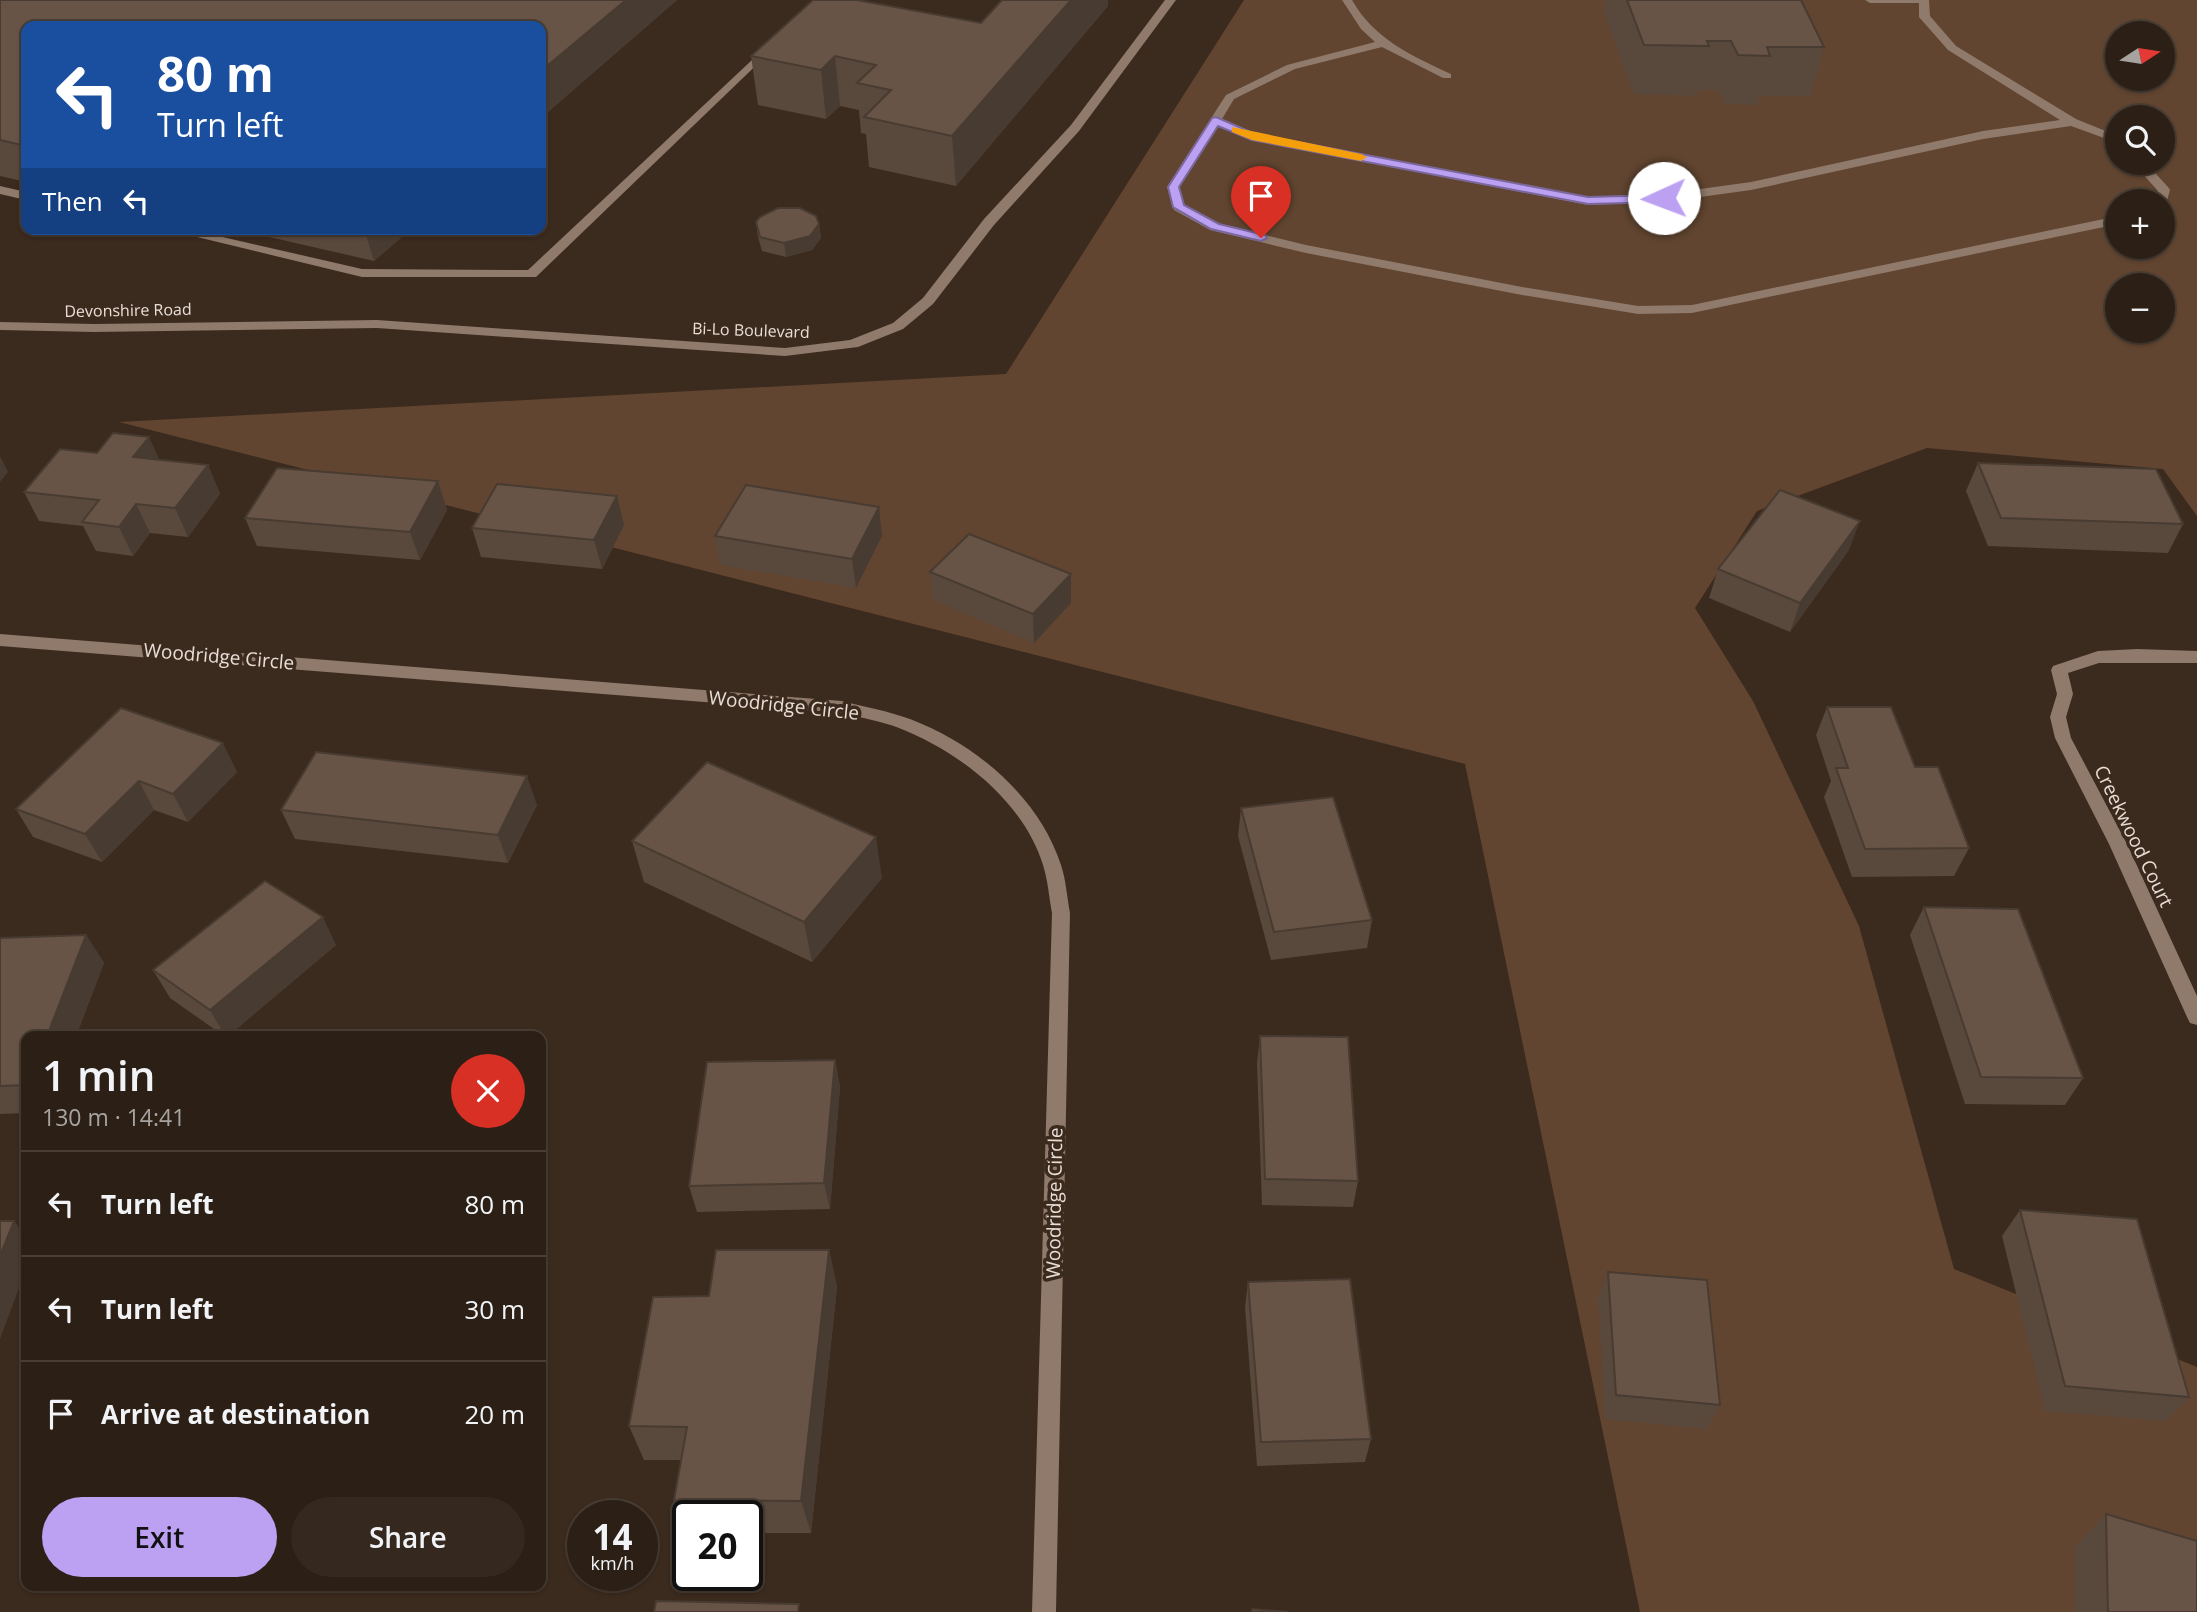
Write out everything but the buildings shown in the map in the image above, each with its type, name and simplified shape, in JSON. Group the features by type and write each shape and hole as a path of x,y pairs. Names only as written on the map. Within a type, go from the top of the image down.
{"street":[{"name":"Bi-Lo Boulevard","path":"257,324 377,324 785,352 819,349 873,337 898,326 929,301 989,222 1075,128 1171,0"},
{"path":"1347,0 1352,12 1381,44 1447,76"},
{"path":"1870,0 1924,0 1925,17 1952,48 2072,122 2105,135"},
{"path":"196,235 362,273 531,274 779,38"},
{"path":"1381,44 1291,67 1230,97 1173,187 1178,207 1215,227 1306,249 1522,291 1638,310 1692,309 1835,276 1949,257 2105,223"},
{"path":"1216,121 1252,136 1588,201 1664,198 1751,186 1983,135 2072,122"},
{"path":"2150,175 2163,189"},
{"path":"0,190 21,195"},
{"name":"Devonshire Road","path":"0,326 128,329 257,324"},
{"name":"Woodridge Circle","path":"0,640 842,707 904,724 952,747 999,783 1031,821 1052,865 1061,913 1044,1612"},
{"name":"Creekwood Court","path":"2197,657 2098,657 2059,670 2065,694 2057,716 2063,738 2118,844 2197,1017"}],"shaded area":[{"path":"1244,0 2197,0 2197,516 2163,469 1927,448 1757,511 1695,608 1753,701 1859,926 1954,1269 2197,1367 2197,1612 1640,1612 1465,764 119,422 1006,374"}],"slow traffic":[{"path":"1236,129 1252,136 1361,157"}],"route":[{"path":"1261,238 1215,227 1178,207 1173,187 1216,121 1252,136 1588,201 1664,198"}]}
